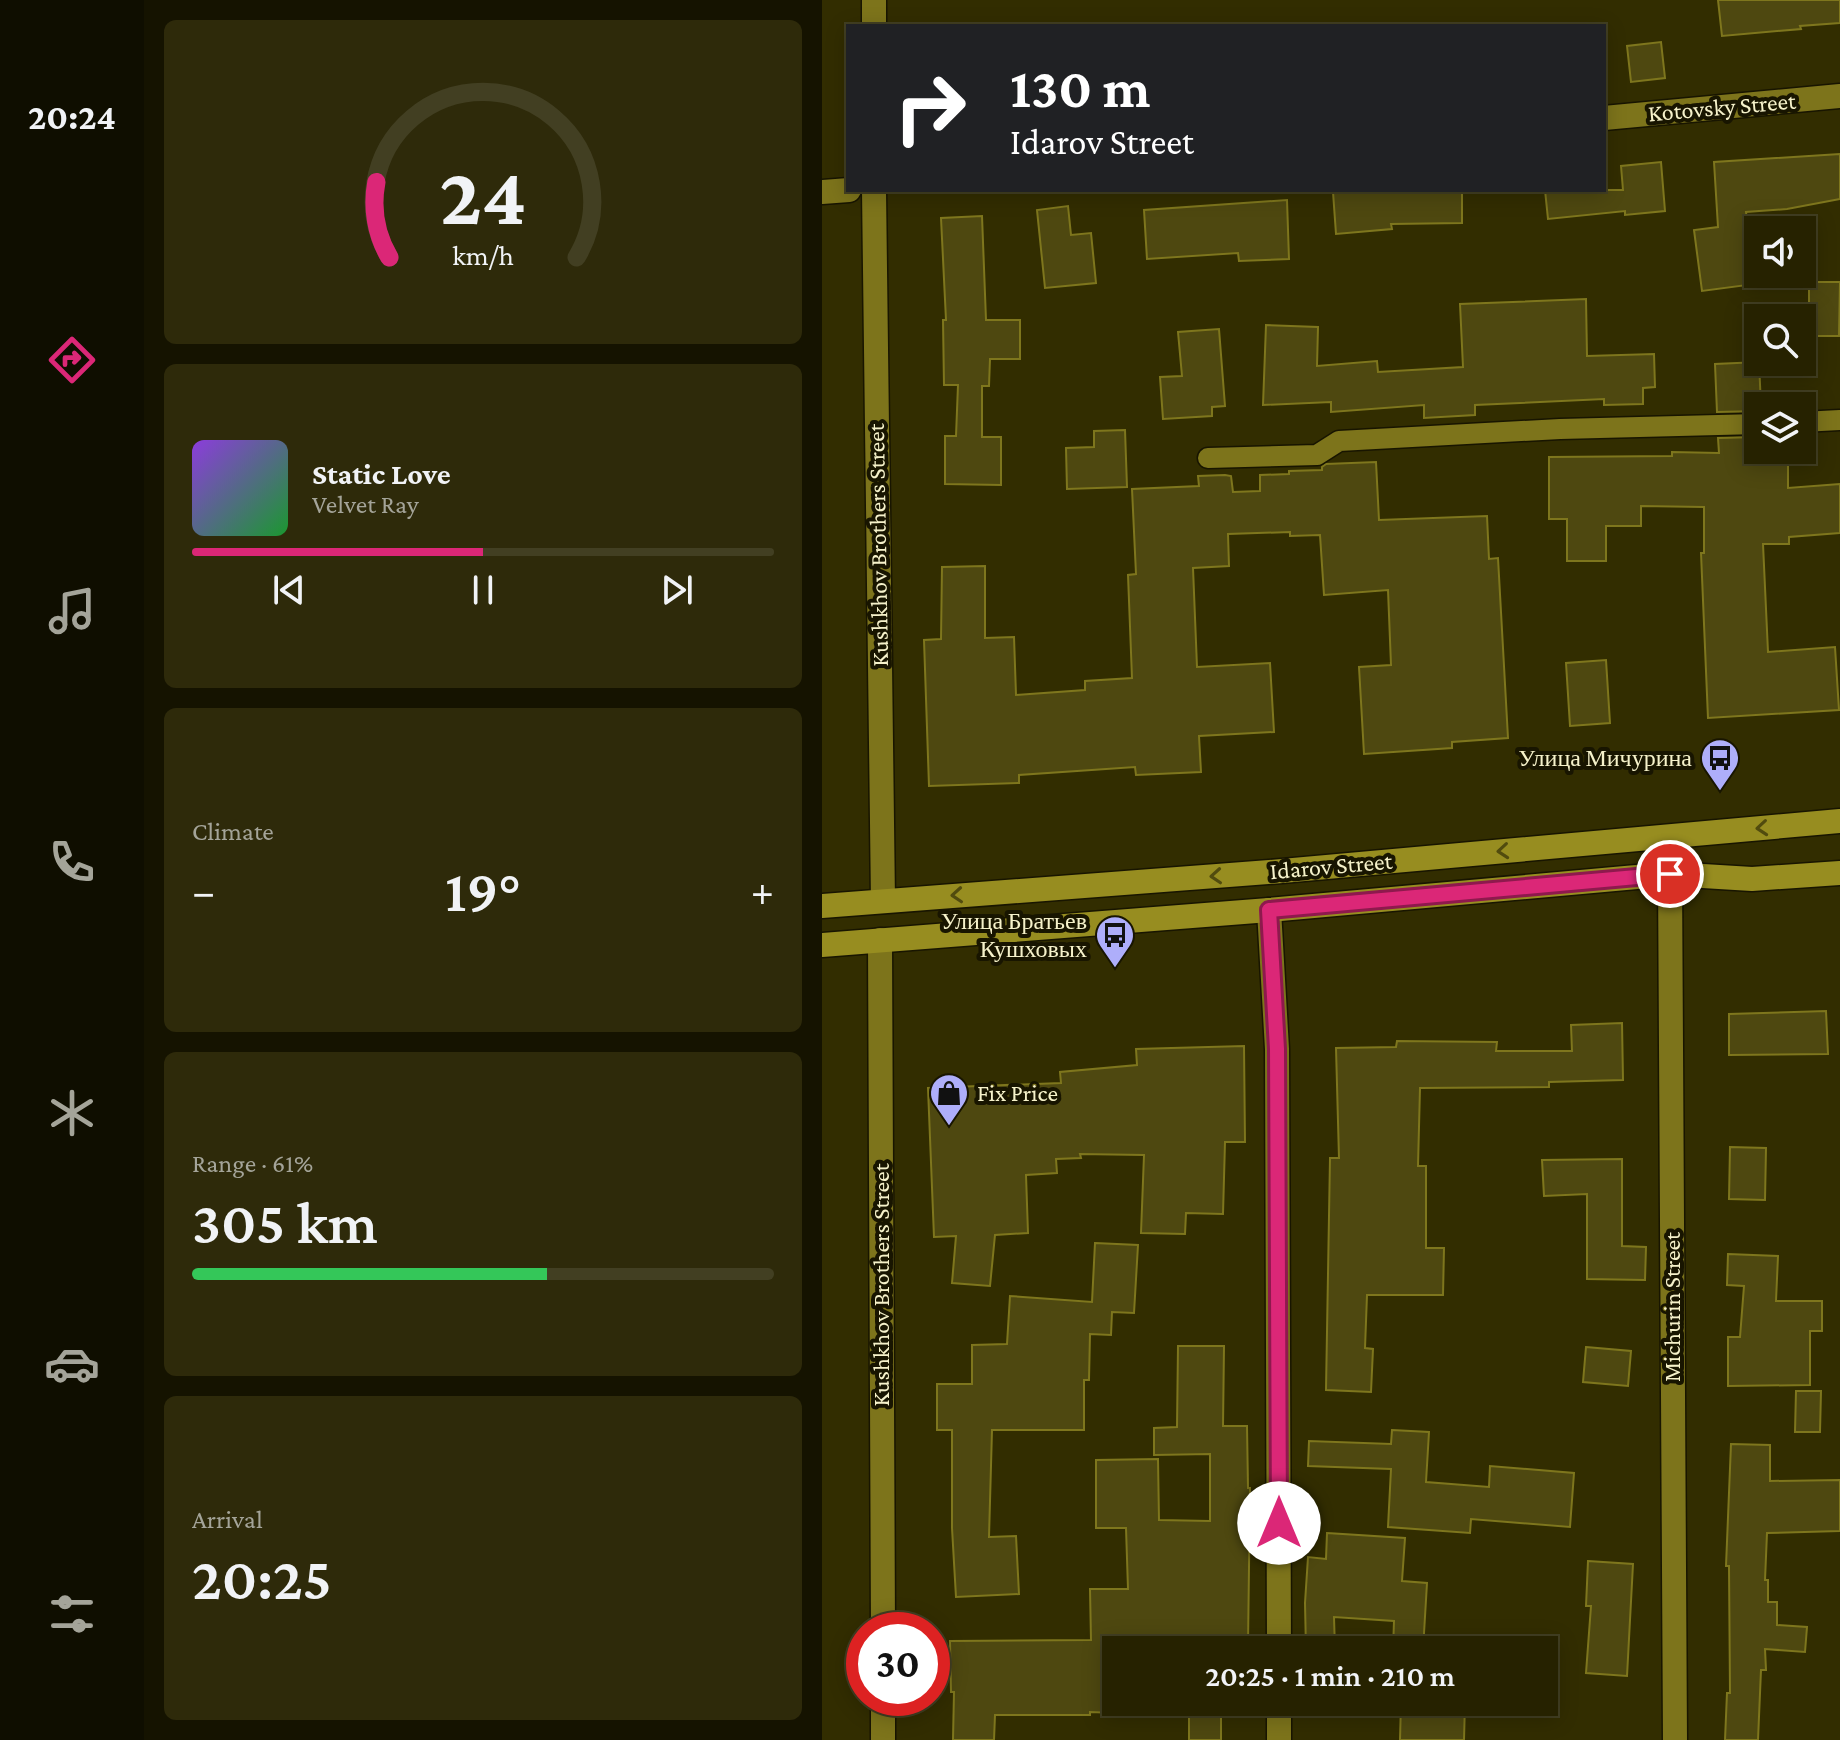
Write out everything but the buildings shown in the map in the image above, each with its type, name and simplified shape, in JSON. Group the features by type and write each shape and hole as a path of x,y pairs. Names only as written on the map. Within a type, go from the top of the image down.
{"main road":[{"name":"Idarov Street","path":"822,906 1282,871 1840,821"},
{"name":"Idarov Street","path":"822,945 1269,910 1670,874 1752,879 1840,873"}],"street":[{"path":"874,0 874,24"},
{"name":"Kotovsky Street","path":"1606,118 1840,96"},
{"path":"822,192 846,190"},
{"name":"Kushkhov Brothers Street","path":"874,192 883,901"},
{"name":"Michurin Street","path":"1670,874 1675,1740"},
{"path":"1269,910 1277,1049 1279,1636"},
{"name":"Kushkhov Brothers Street","path":"880,940 883,1612"},
{"path":"883,1716 883,1740"},
{"path":"1279,1716 1279,1740"}],"lane":[{"path":"1816,421 1840,420"},
{"path":"1208,458 1317,455 1339,441 1354,440 1560,429 1744,424"}],"place":[{"name":"Улица Мичурина","path":"1720,792"},
{"name":"Улица Братьев Кушховых","path":"1115,969"},
{"name":"Fix Price","path":"949,1127"}],"route":[{"path":"1279,1523 1277,1049 1269,910 1670,874"}]}
